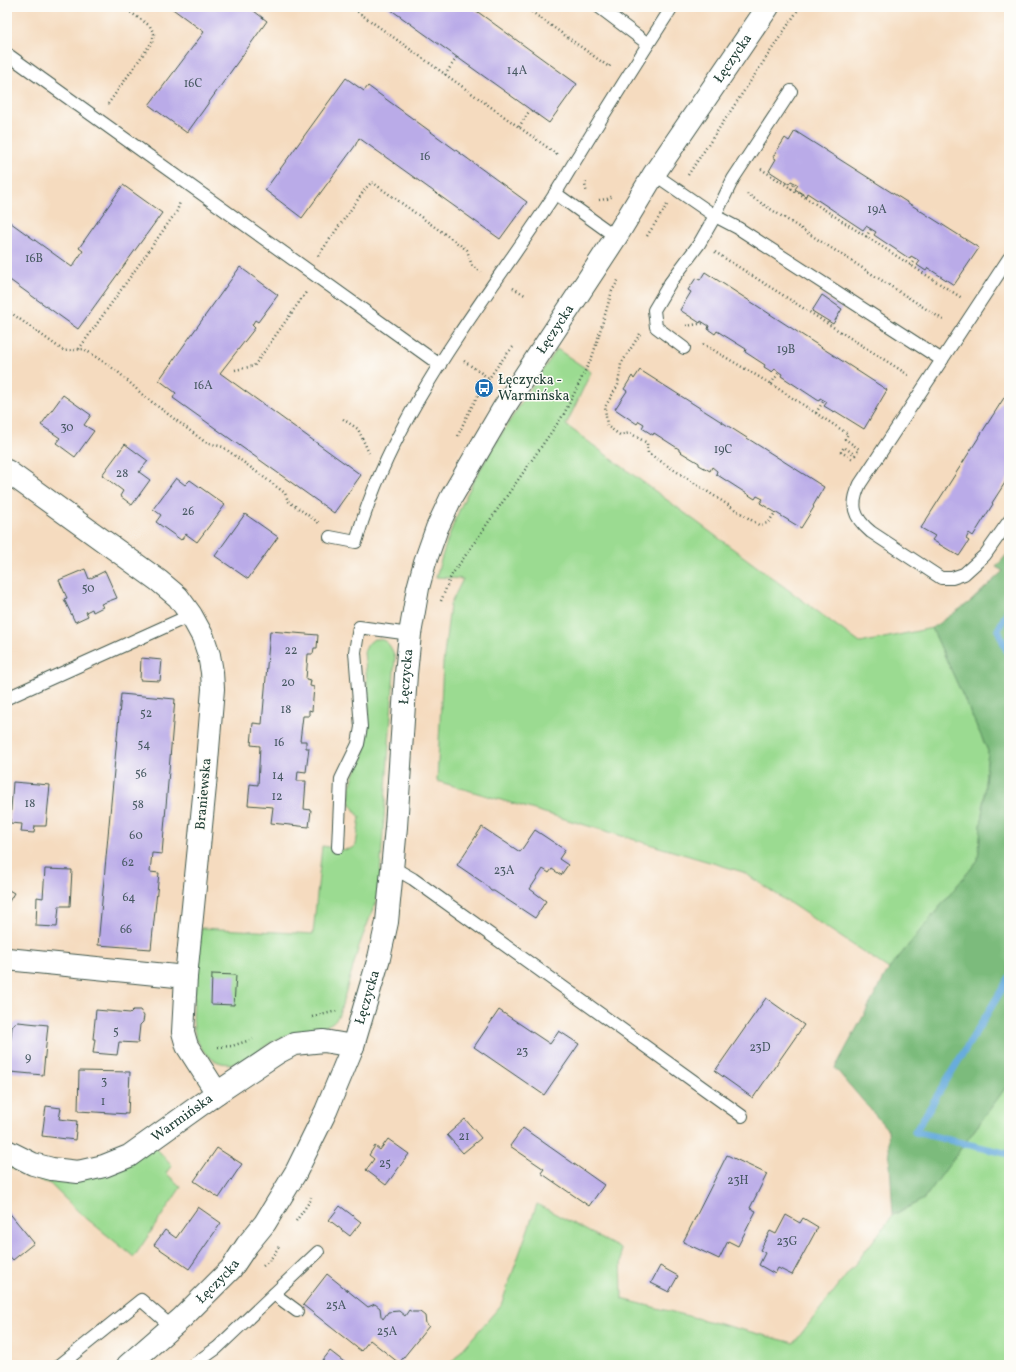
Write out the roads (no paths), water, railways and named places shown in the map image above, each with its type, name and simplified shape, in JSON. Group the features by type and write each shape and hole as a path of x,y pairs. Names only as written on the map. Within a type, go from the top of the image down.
{"main road":[{"name":"Łęczycka","path":"128,1365 172,1327 231,1269 247,1245 265,1223 296,1172 326,1110 353,1046 369,995 387,922 406,674 410,634 418,588 437,528 451,498 503,409 616,237 654,174 768,7"},
{"name":"Braniewska","path":"7,471 159,581 178,597 191,615 203,637 209,655 213,690 186,977 183,1032 187,1046 217,1093"},
{"path":"7,960 186,977"},
{"name":"Warmińska","path":"7,1151 33,1164 52,1169 78,1172 104,1166 129,1156 217,1093 277,1053 294,1044 324,1041 353,1046"}],"lane":[{"path":"599,7 648,44"},
{"path":"330,537 356,542 371,494 388,455 408,417 440,365 555,193 672,7"},
{"path":"7,54 440,365"},
{"path":"684,348 656,327 654,310 670,283 699,244 733,179 791,91"},
{"path":"654,174 715,216 744,232 942,360"},
{"path":"555,193 616,237"},
{"path":"1009,258 860,484 854,498 856,515 861,524 941,578 959,577 971,569 985,556 1009,521"},
{"path":"7,698 191,615"},
{"path":"338,847 341,779 358,744 361,727 355,652 359,628 410,634"},
{"path":"392,867 419,883 742,1116"},
{"path":"193,1365 217,1348 318,1252"},
{"path":"274,1294 297,1311"},
{"path":"60,1365 141,1300 172,1327"}],"waterway":[{"path":"1009,608 998,630 1009,656"},
{"path":"1009,978 915,1132 1009,1154"}],"place":[{"name":"Łęczycka - Warmińska","path":"484,388"}]}
